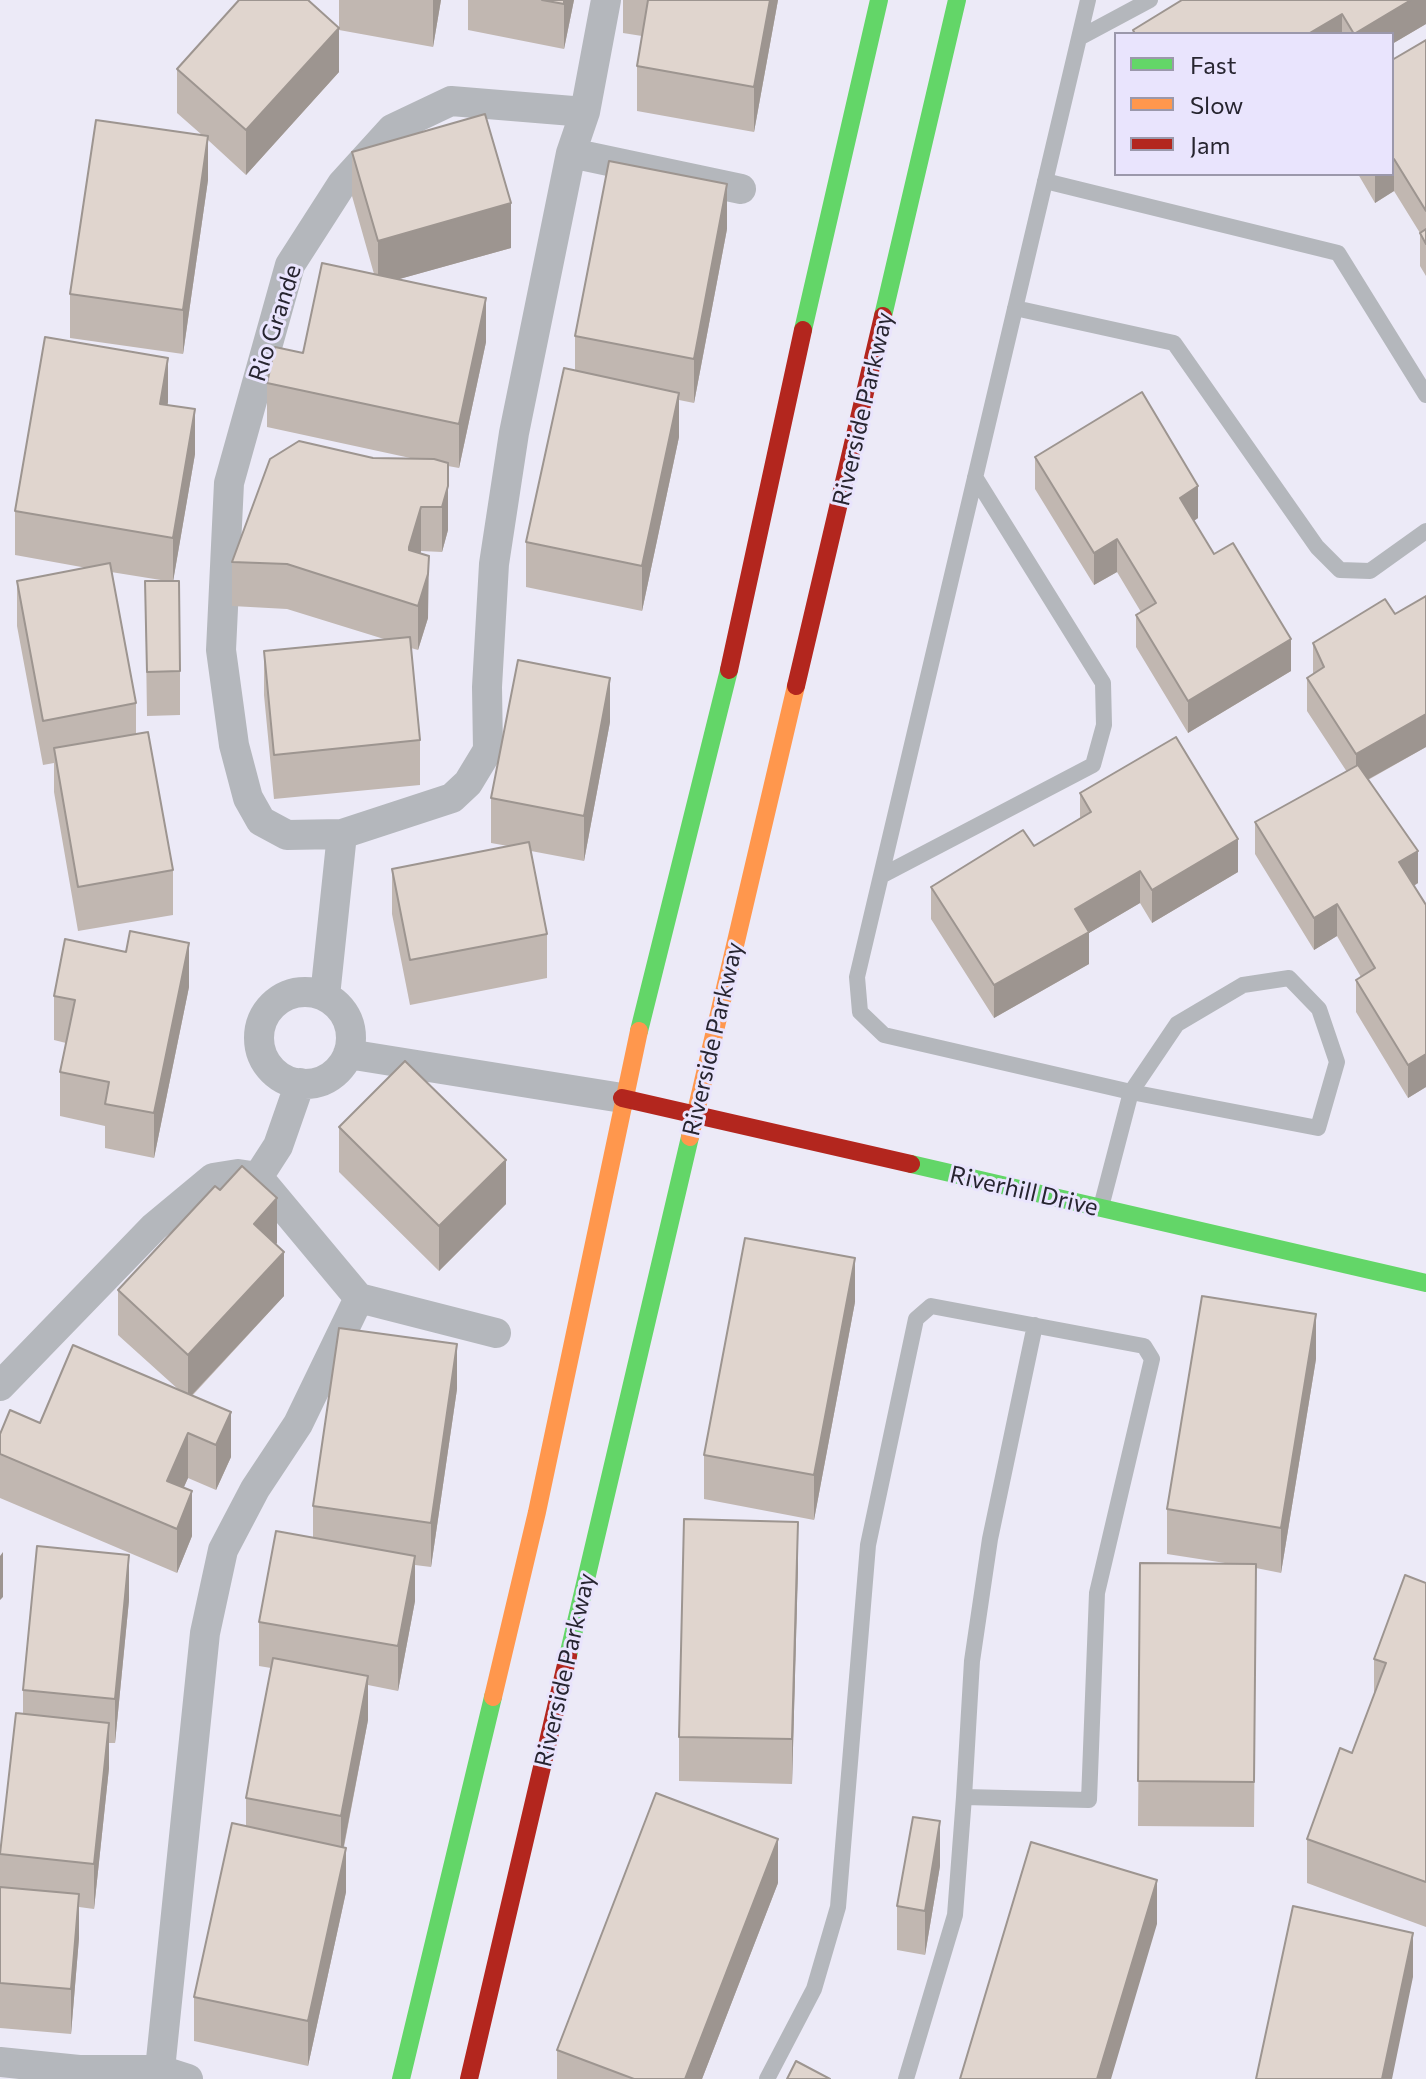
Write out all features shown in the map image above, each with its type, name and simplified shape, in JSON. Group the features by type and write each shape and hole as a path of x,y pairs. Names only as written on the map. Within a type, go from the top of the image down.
{"street":[{"name":"Rio Grande","path":"585,112 451,101 392,129 342,184 290,265 229,483 221,650 234,745 248,798 261,821 287,835 342,834 452,798 468,783 488,750 487,687 496,549 514,433 571,153 585,112 606,0"},
{"path":"401,2079 537,1512 622,1098 741,621 829,211 879,0"},
{"name":"Riverside Parkway","path":"469,2079 957,0"},
{"path":"571,153 741,189"},
{"path":"325,996 342,834"},
{"path":"308,992 325,996 339,1006 348,1020 351,1037 348,1054 329,1076 300,1083 283,1078 269,1067 261,1051 258,1034 263,1017 282,998 308,992"},
{"path":"348,1054 622,1098"},
{"path":"258,1177 278,1146 300,1083"},
{"name":"Riverhill Drive","path":"622,1098 1426,1283"},
{"path":"0,1386 154,1227 213,1178 238,1174 258,1177 359,1298 496,1333"},
{"path":"0,2062 169,2076 205,1633 223,1550 255,1489 298,1424 359,1298"}],"lane":[{"path":"1088,0 857,977 860,1012 884,1035 1131,1092 1318,1128 1337,1062 1319,1009 1289,978 1243,985 1177,1024 1131,1092 1100,1208"},
{"path":"1079,38 1150,0"},
{"path":"1045,181 1338,253 1426,395"},
{"path":"1015,308 1174,343 1317,547 1340,570 1370,571 1426,531"},
{"path":"881,876 1093,765 1104,725 1103,683 975,477"},
{"path":"767,2079 814,1989 838,1907 868,1545 916,1319 931,1306 1144,1346 1152,1359 1097,1593 1089,1800 964,1797"},
{"path":"906,2079 955,1915 972,1661 990,1539 1035,1325"}],"building":[{"path":"239,0 308,0 339,28 246,130 177,69"},
{"path":"542,0 564,0 564,4"},
{"path":"648,0 770,0 754,87 637,66"},
{"path":"1182,0 1411,0 1357,32 1353,32 1342,14 1311,32 1133,30"},
{"path":"1426,40 1426,211 1394,159 1394,59"},
{"path":"485,114 511,203 378,241 352,152"},
{"path":"96,120 208,136 183,310 70,294"},
{"path":"609,161 727,184 694,359 575,336"},
{"path":"1426,229 1426,244 1420,233"},
{"path":"322,263 486,298 459,424 267,383 275,347 303,353"},
{"path":"45,337 168,358 160,404 195,409 173,538 15,511"},
{"path":"564,368 679,393 642,566 526,542"},
{"path":"1142,392 1198,486 1180,498 1214,554 1233,543 1291,639 1188,701 1136,615 1156,603 1117,539 1094,553 1035,457"},
{"path":"299,441 373,458 434,459 448,463 448,486 442,507 421,507 409,547 409,550 429,556 428,574 418,606 287,564 232,562 270,459"},
{"path":"110,563 136,703 43,721 17,581"},
{"path":"145,581 179,581 180,671 147,672"},
{"path":"1426,596 1426,714 1356,754 1307,678 1324,667 1313,643 1385,599 1395,614"},
{"path":"410,637 420,740 274,755 264,651"},
{"path":"518,660 610,678 584,816 491,798"},
{"path":"148,732 173,870 78,887 54,748"},
{"path":"1176,737 1238,839 1152,890 1140,871 1075,909 1089,932 994,985 931,887 1023,830 1034,846 1091,812 1080,793"},
{"path":"1358,765 1418,851 1399,862 1426,905 1426,1054 1408,1065 1356,980 1375,968 1337,904 1314,918 1255,822"},
{"path":"529,842 547,934 410,960 392,869"},
{"path":"130,931 189,943 154,1113 105,1104 109,1082 60,1072 75,1000 54,996 65,939 126,952"},
{"path":"405,1061 506,1160 439,1226 339,1127"},
{"path":"242,1166 277,1198 254,1224 284,1252 188,1355 118,1290 215,1186 220,1190"},
{"path":"745,1238 855,1258 814,1475 704,1455"},
{"path":"1202,1296 1316,1314 1281,1528 1167,1509"},
{"path":"339,1328 457,1344 431,1523 313,1506"},
{"path":"73,1345 231,1412 216,1445 188,1433 167,1481 192,1491 177,1529 0,1454 0,1434 10,1410 40,1423"},
{"path":"684,1519 798,1522 792,1739 679,1737"},
{"path":"276,1531 415,1556 398,1646 259,1622"},
{"path":"37,1546 129,1555 115,1699 23,1690"},
{"path":"1140,1563 1256,1564 1254,1782 1138,1781"},
{"path":"1405,1575 1426,1583 1426,1882 1307,1839 1340,1748 1352,1753 1386,1663 1374,1659"},
{"path":"273,1658 368,1676 341,1816 246,1798"},
{"path":"16,1713 109,1723 94,1864 0,1854"},
{"path":"656,1793 778,1839 685,2079 634,2079 557,2050"},
{"path":"913,1817 940,1821 925,1911 897,1906"},
{"path":"232,1823 346,1848 308,2021 194,1997"},
{"path":"1031,1842 1157,1880 1097,2079 960,2079"},
{"path":"0,1887 79,1894 71,1989 0,1983"},
{"path":"1293,1906 1413,1933 1382,2079 1256,2079"},
{"path":"796,2061 830,2079 787,2079"}],"traffic: fast":[{"path":"803,330 879,0"},
{"path":"883,316 957,0"},
{"path":"639,1031 729,670"},
{"path":"568,1656 690,1137"},
{"path":"911,1164 1426,1283"},
{"path":"401,2079 493,1697"}],"traffic: slow":[{"path":"690,1137 796,686"},
{"path":"493,1697 537,1512 639,1031"}],"traffic: jam":[{"path":"796,686 883,316"},
{"path":"729,670 803,330"},
{"path":"622,1098 911,1164"},
{"path":"469,2079 568,1656"}]}
